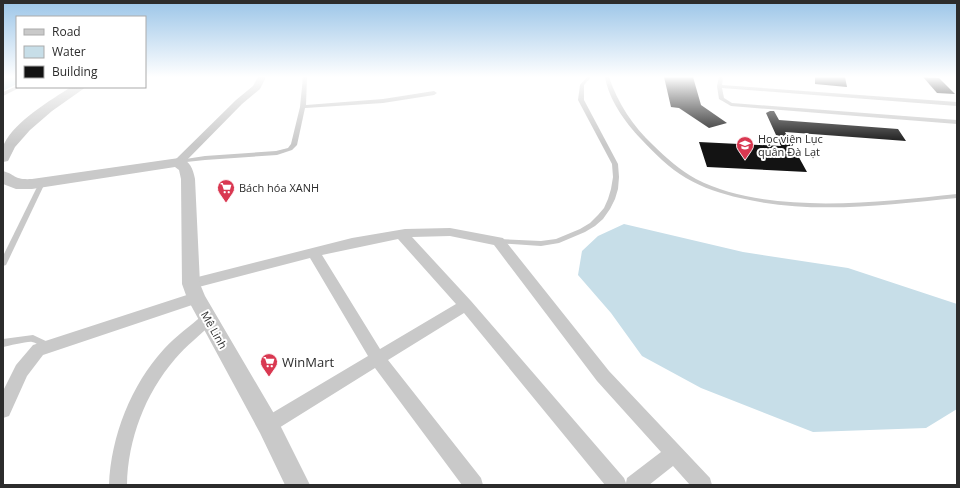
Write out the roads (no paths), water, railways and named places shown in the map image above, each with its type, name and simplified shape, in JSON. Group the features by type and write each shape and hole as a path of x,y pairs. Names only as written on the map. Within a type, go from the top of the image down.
{"street":[{"path":"5,152 34,120 62,100"},
{"path":"6,181 22,185 42,183 179,162 242,100"},
{"name":"Mê Linh","path":"179,162 186,169 188,180 188,218 191,244 193,291 268,425 298,485"},
{"path":"3,410 26,362 38,350 47,346 193,291 314,253 401,234 450,232 498,241 603,376 703,485"},
{"path":"401,234 466,305 617,485"},
{"path":"314,253 377,358 474,485"},
{"path":"268,425 466,305"},
{"path":"118,485 118,472 122,447 132,417 141,397 160,365 208,319"},
{"path":"634,485 673,454"}],"lane":[{"path":"179,162 205,158 284,152 294,145 303,100"},
{"path":"303,107 386,100"},
{"path":"498,241 547,243 559,240 591,226 606,212 611,200 616,171 615,164 581,100"},
{"path":"616,100 624,115 668,163 684,174 719,190 769,201 824,205 957,196"},
{"path":"723,100 731,104 957,122"},
{"path":"901,100 957,104"},
{"path":"3,263 42,183"},
{"path":"3,343 33,338 47,346"}],"water":[{"path":"624,224 743,252 848,268 957,304 957,409 926,428 813,432 701,388 642,356 611,313 578,275 582,251 598,236"}],"place":[{"name":"Học viện Lục quân Đà Lạt","path":"745,160"},
{"name":"Bách hóa XANH","path":"226,203"},
{"name":"WinMart","path":"269,377"}]}
